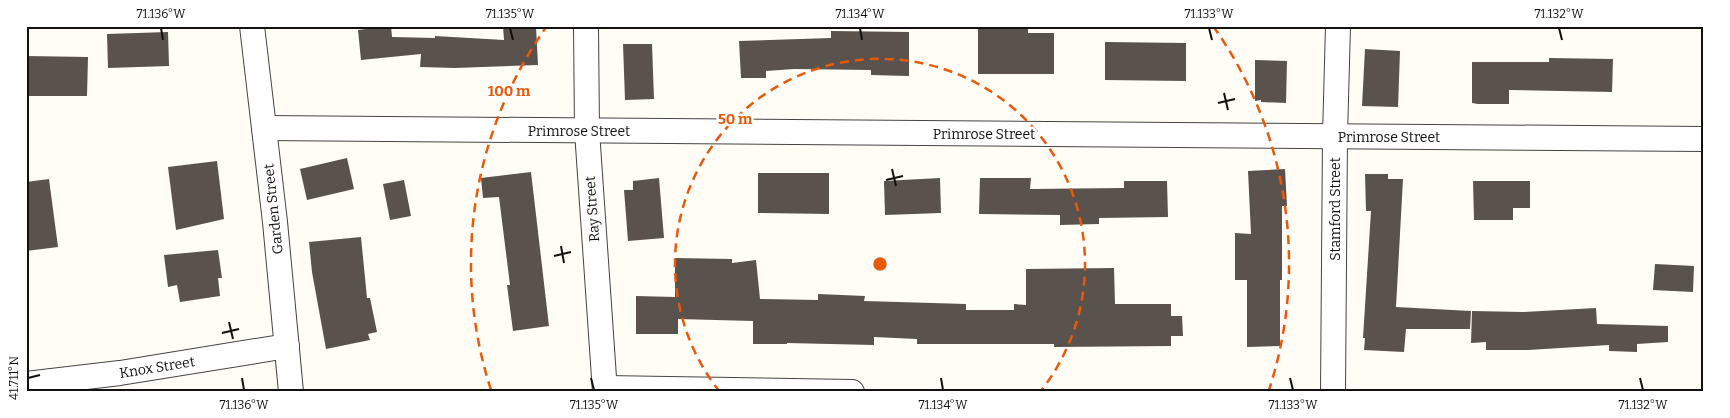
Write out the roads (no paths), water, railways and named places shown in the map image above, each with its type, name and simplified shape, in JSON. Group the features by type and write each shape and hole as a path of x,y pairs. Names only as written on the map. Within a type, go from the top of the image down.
{"street":[{"name":"Garden Street","path":"252,26 291,392"},
{"name":"Ray Street","path":"586,26 587,131 605,390"},
{"name":"Stamford Street","path":"1333,392 1338,26"},
{"name":"Primrose Street","path":"264,128 1704,139"},
{"name":"Knox Street","path":"26,384 120,373 286,346"},
{"path":"605,390 852,392"}]}
